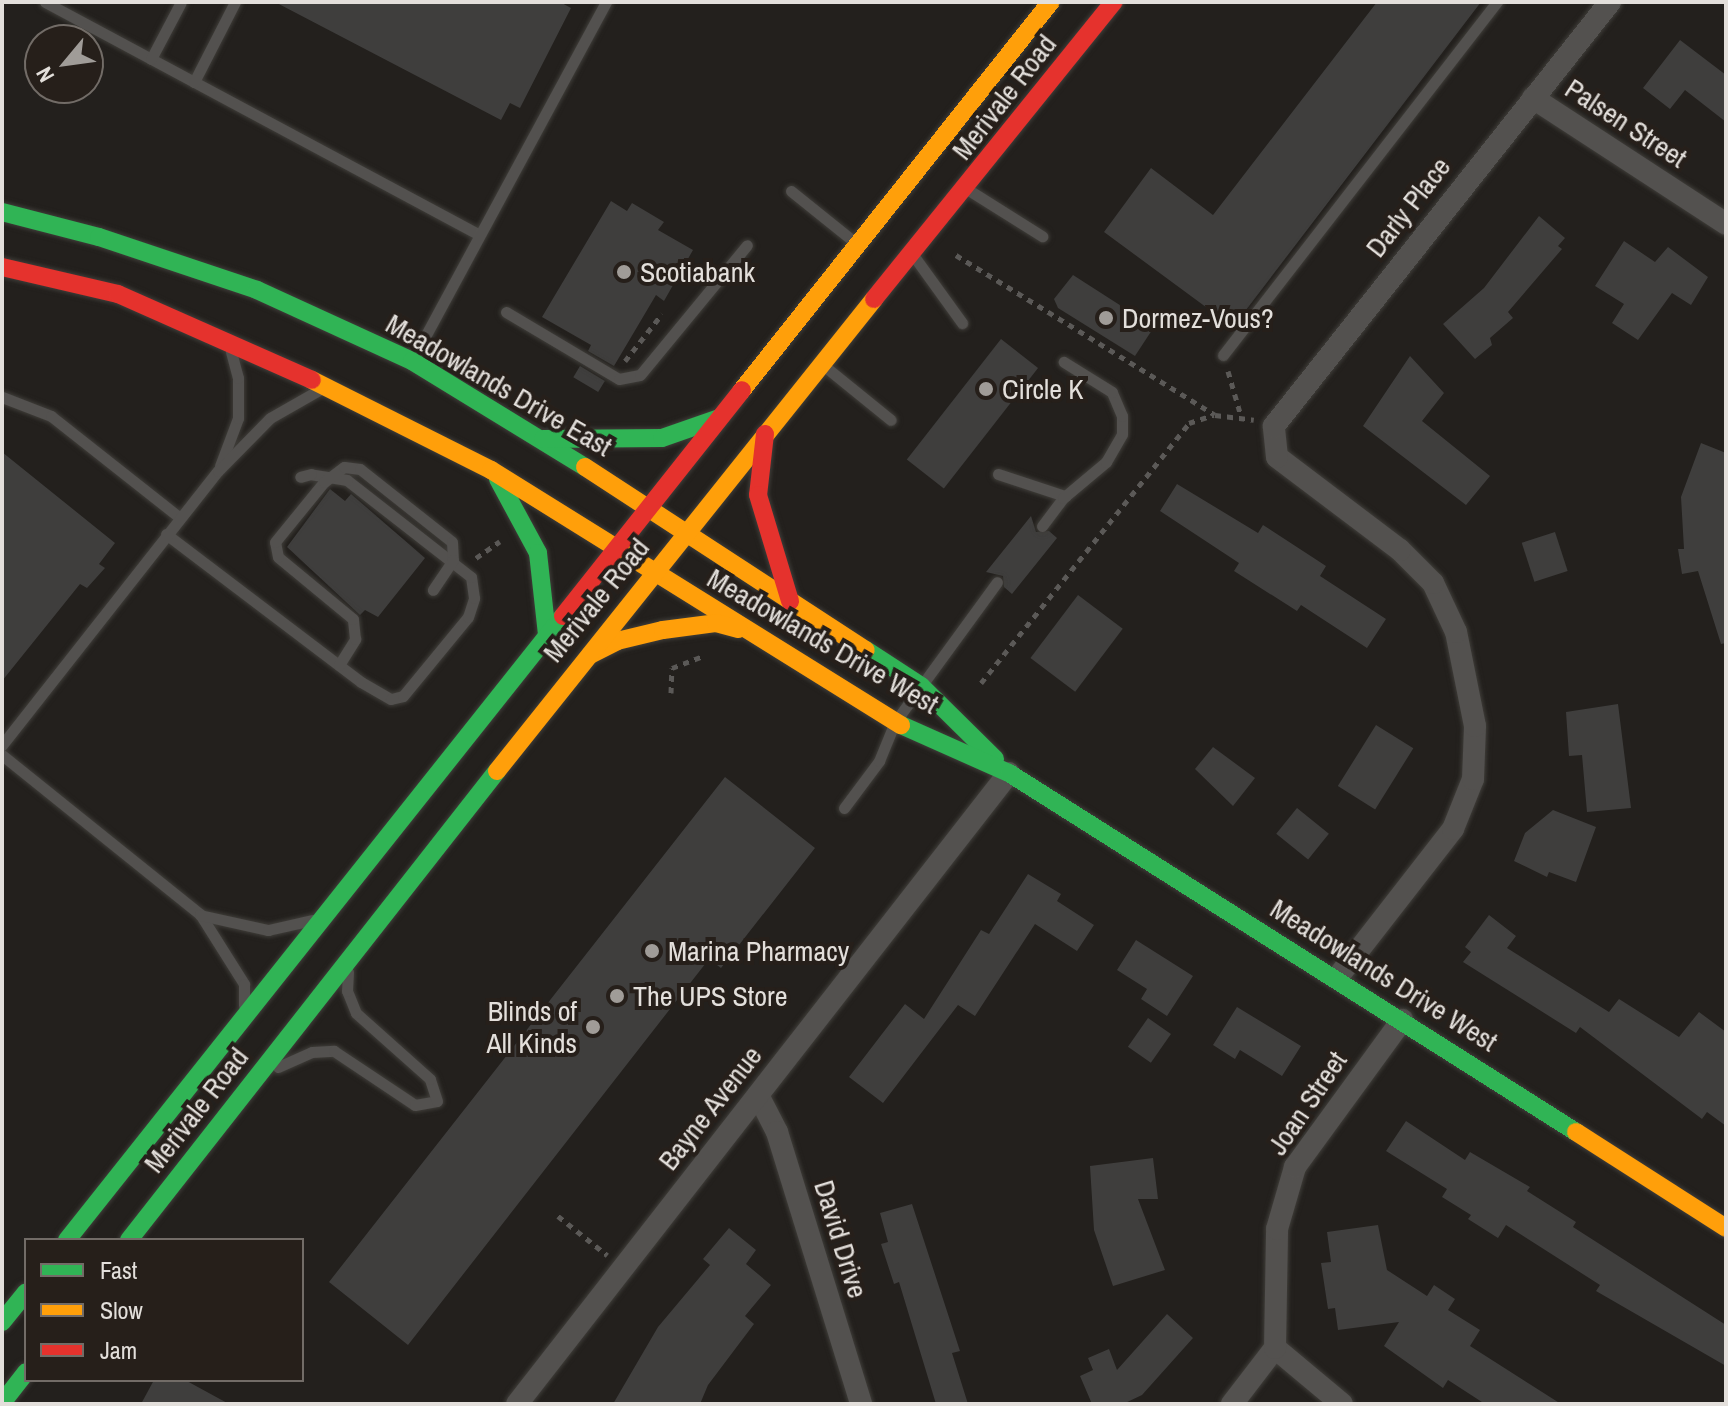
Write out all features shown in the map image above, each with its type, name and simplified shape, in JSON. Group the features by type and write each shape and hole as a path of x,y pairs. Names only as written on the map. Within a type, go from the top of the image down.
{"main road":[{"name":"Merivale Road","path":"69,1238 1051,2"},
{"name":"Merivale Road","path":"131,1238 585,658 1114,2"},
{"name":"Meadowlands Drive East","path":"2,212 99,237 257,290 412,361 543,439 687,532"},
{"path":"2,267 118,294 325,386 491,470 654,573"},
{"path":"543,439 662,438 719,418"},
{"path":"765,434 758,495 790,601"},
{"path":"491,470 518,508 538,553 547,634"},
{"name":"Meadowlands Drive West","path":"687,532 921,686 1009,773"},
{"name":"Meadowlands Drive West","path":"654,573 895,722 1009,773 1337,978 1726,1228"},
{"path":"585,658 617,641 663,630 716,623 745,631"},
{"path":"2,1322 24,1294"},
{"path":"2,1403 24,1375"}],"street":[{"name":"Darly Place","path":"1274,426 1610,2"},
{"name":"Palsen Street","path":"1533,98 1726,224"},
{"path":"1274,426 1277,457 1400,550 1433,583 1456,632 1475,726 1473,779 1453,829 1337,978"},
{"name":"Bayne Avenue","path":"517,1404 1009,773"},
{"name":"Joan Street","path":"1275,1348 1277,1229 1295,1167 1402,1020"},
{"name":"David Drive","path":"758,1095 777,1132 861,1404"},
{"path":"1232,1404 1275,1348 1342,1404"}],"lane":[{"path":"45,2 480,235"},
{"path":"151,59 181,2"},
{"path":"194,82 235,2"},
{"path":"412,361 606,2"},
{"path":"1223,355 1497,2"},
{"path":"967,188 1042,236"},
{"path":"791,191 857,244"},
{"path":"506,312 619,379 640,375 747,245"},
{"path":"912,255 962,323"},
{"path":"218,471 238,418 238,378 229,341"},
{"path":"1042,526 1065,496 1116,449 1122,416 1112,392 1064,362"},
{"path":"822,364 891,420"},
{"path":"2,745 218,471 270,418 325,386"},
{"path":"2,397 51,416 179,517"},
{"path":"998,474 1065,496"},
{"path":"166,534 361,682 391,699 403,696 472,610 473,584 457,564 347,480 332,475 300,477"},
{"path":"332,475 275,542 278,557 353,619 355,639 339,665"},
{"path":"433,590 457,564"},
{"path":"844,808 879,761 895,722 958,630 997,582"},
{"path":"2,755 200,914 244,984 243,1018"},
{"path":"200,914 268,930 322,918"},
{"path":"257,1078 301,1055 334,1051 415,1105 437,1101 430,1079 356,1013 347,991 349,959"}],"path":[{"path":"956,255 1215,415"},
{"path":"1223,355 1241,416"},
{"path":"981,683 1189,423 1215,415 1241,416 1274,426"},
{"path":"457,564 507,536"},
{"path":"558,1216 623,1268"}],"building":[{"path":"275,2 560,2 571,8 520,108 510,103 501,120"},
{"path":"1377,2 1481,2 1233,327 1104,232 1151,168 1213,215"},
{"path":"1680,40 1726,75 1726,122 1685,90 1670,109 1643,88"},
{"name":"Scotiabank","path":"611,201 627,211 632,203 664,222 658,230 693,250 664,301 656,295 614,366 588,351 591,345 542,317"},
{"path":"1539,216 1565,238 1558,246 1562,249 1508,312 1513,318 1490,338 1492,345 1475,359 1443,324 1484,288"},
{"path":"1624,241 1655,262 1668,247 1708,277 1691,305 1672,293 1638,340 1612,323 1624,304 1595,286"},
{"name":"Dormez-Vous?","path":"1073,275 1154,327 1135,356 1058,308 1054,299"},
{"path":"1001,339 1038,368 944,489 907,460"},
{"path":"1410,356 1444,393 1422,421 1490,476 1466,505 1363,426"},
{"path":"580,366 605,381 598,392 573,377"},
{"path":"1701,443 1726,453 1726,643 1721,644 1698,571 1682,574 1678,549 1684,549 1681,497"},
{"path":"2,452 115,543 99,564 105,568 87,588 80,584 2,681"},
{"path":"1177,484 1258,533 1263,525 1326,566 1320,576 1386,619 1367,648 1301,605 1297,611 1234,571 1239,563 1160,511"},
{"path":"330,489 345,501 351,494 425,558 378,617 365,610 360,615 287,547"},
{"path":"1031,516 1036,532 1049,531 1057,538 1012,594 1004,587 1003,576 986,572"},
{"path":"1555,532 1568,571 1534,582 1522,543"},
{"path":"1078,595 1123,629 1075,692 1030,658"},
{"path":"1618,704 1631,808 1587,812 1582,755 1569,756 1566,712"},
{"path":"1376,725 1413,748 1375,809 1338,786"},
{"path":"1213,747 1255,778 1233,806 1195,769"},
{"path":"725,777 815,848 721,968 709,959 408,1345 329,1282"},
{"path":"1297,808 1329,834 1308,859 1276,834"},
{"path":"1553,810 1596,827 1576,882 1549,872 1547,877 1514,861 1525,833"},
{"path":"1028,874 1061,894 1057,901 1094,925 1077,951 1035,924 975,1016 958,1005 883,1103 849,1077 905,1004 924,1019 981,930 989,934"},
{"path":"1489,915 1516,936 1507,948 1609,1012 1619,999 1679,1037 1699,1012 1726,1032 1726,1126 1707,1112 1702,1119 1580,1027 1576,1033 1463,962 1471,952 1465,947"},
{"path":"1136,940 1193,976 1167,1016 1141,999 1147,989 1117,970"},
{"path":"1237,1007 1301,1046 1282,1076 1240,1050 1235,1059 1213,1045"},
{"path":"1148,1018 1171,1034 1151,1063 1128,1047"},
{"path":"1406,1121 1465,1160 1470,1152 1530,1187 1527,1191 1576,1222 1573,1227 1726,1325 1726,1366 1596,1291 1600,1285 1506,1225 1498,1238 1468,1219 1471,1215 1442,1197 1447,1189 1386,1151"},
{"path":"1153,1158 1158,1199 1138,1199 1165,1270 1113,1286 1094,1230 1090,1166"},
{"path":"912,1204 960,1351 952,1353 968,1404 936,1404 899,1282 894,1284 881,1244 888,1242 880,1213"},
{"path":"1378,1225 1387,1270 1427,1296 1434,1285 1455,1299 1448,1310 1480,1330 1470,1346 1561,1404 1485,1404 1448,1380 1443,1388 1384,1346 1399,1322 1338,1330 1335,1308 1328,1309 1321,1263 1331,1262 1327,1232"},
{"path":"729,1228 756,1250 746,1264 771,1285 745,1316 754,1324 708,1385 700,1404 613,1404 658,1327 710,1265 703,1259"},
{"path":"1167,1314 1193,1338 1142,1395 1123,1404 1092,1404 1080,1376 1093,1370 1088,1358 1109,1349 1117,1370"},
{"path":"153,1382 189,1382 229,1404 141,1404"}],"traffic: fast":[{"path":"2,212 99,237 257,290 412,361 585,467"},
{"path":"543,439 662,438 719,418"},
{"path":"498,479 538,553 547,634"},
{"path":"69,1238 563,616"},
{"path":"866,650 921,686 995,759"},
{"path":"901,725 1009,773 1576,1132"},
{"path":"131,1238 497,771"},
{"path":"2,1322 24,1294"},
{"path":"2,1403 24,1375"}],"traffic: slow":[{"path":"742,390 1051,2"},
{"path":"497,771 874,299"},
{"path":"312,380 491,470 901,725"},
{"path":"585,467 866,650"},
{"path":"590,655 617,641 663,630 716,623 738,629"},
{"path":"1576,1132 1726,1228"}],"traffic: jam":[{"path":"874,299 1114,2"},
{"path":"2,267 118,294 312,380"},
{"path":"563,616 742,390"},
{"path":"765,434 758,495 790,601"}],"place":[{"name":"Scotiabank","path":"624,272"},
{"name":"Dormez-Vous?","path":"1106,318"},
{"name":"Circle K","path":"986,389"},
{"name":"Marina Pharmacy","path":"652,951"},
{"name":"The UPS Store","path":"617,996"},
{"name":"Blinds of All Kinds","path":"593,1027"}]}
